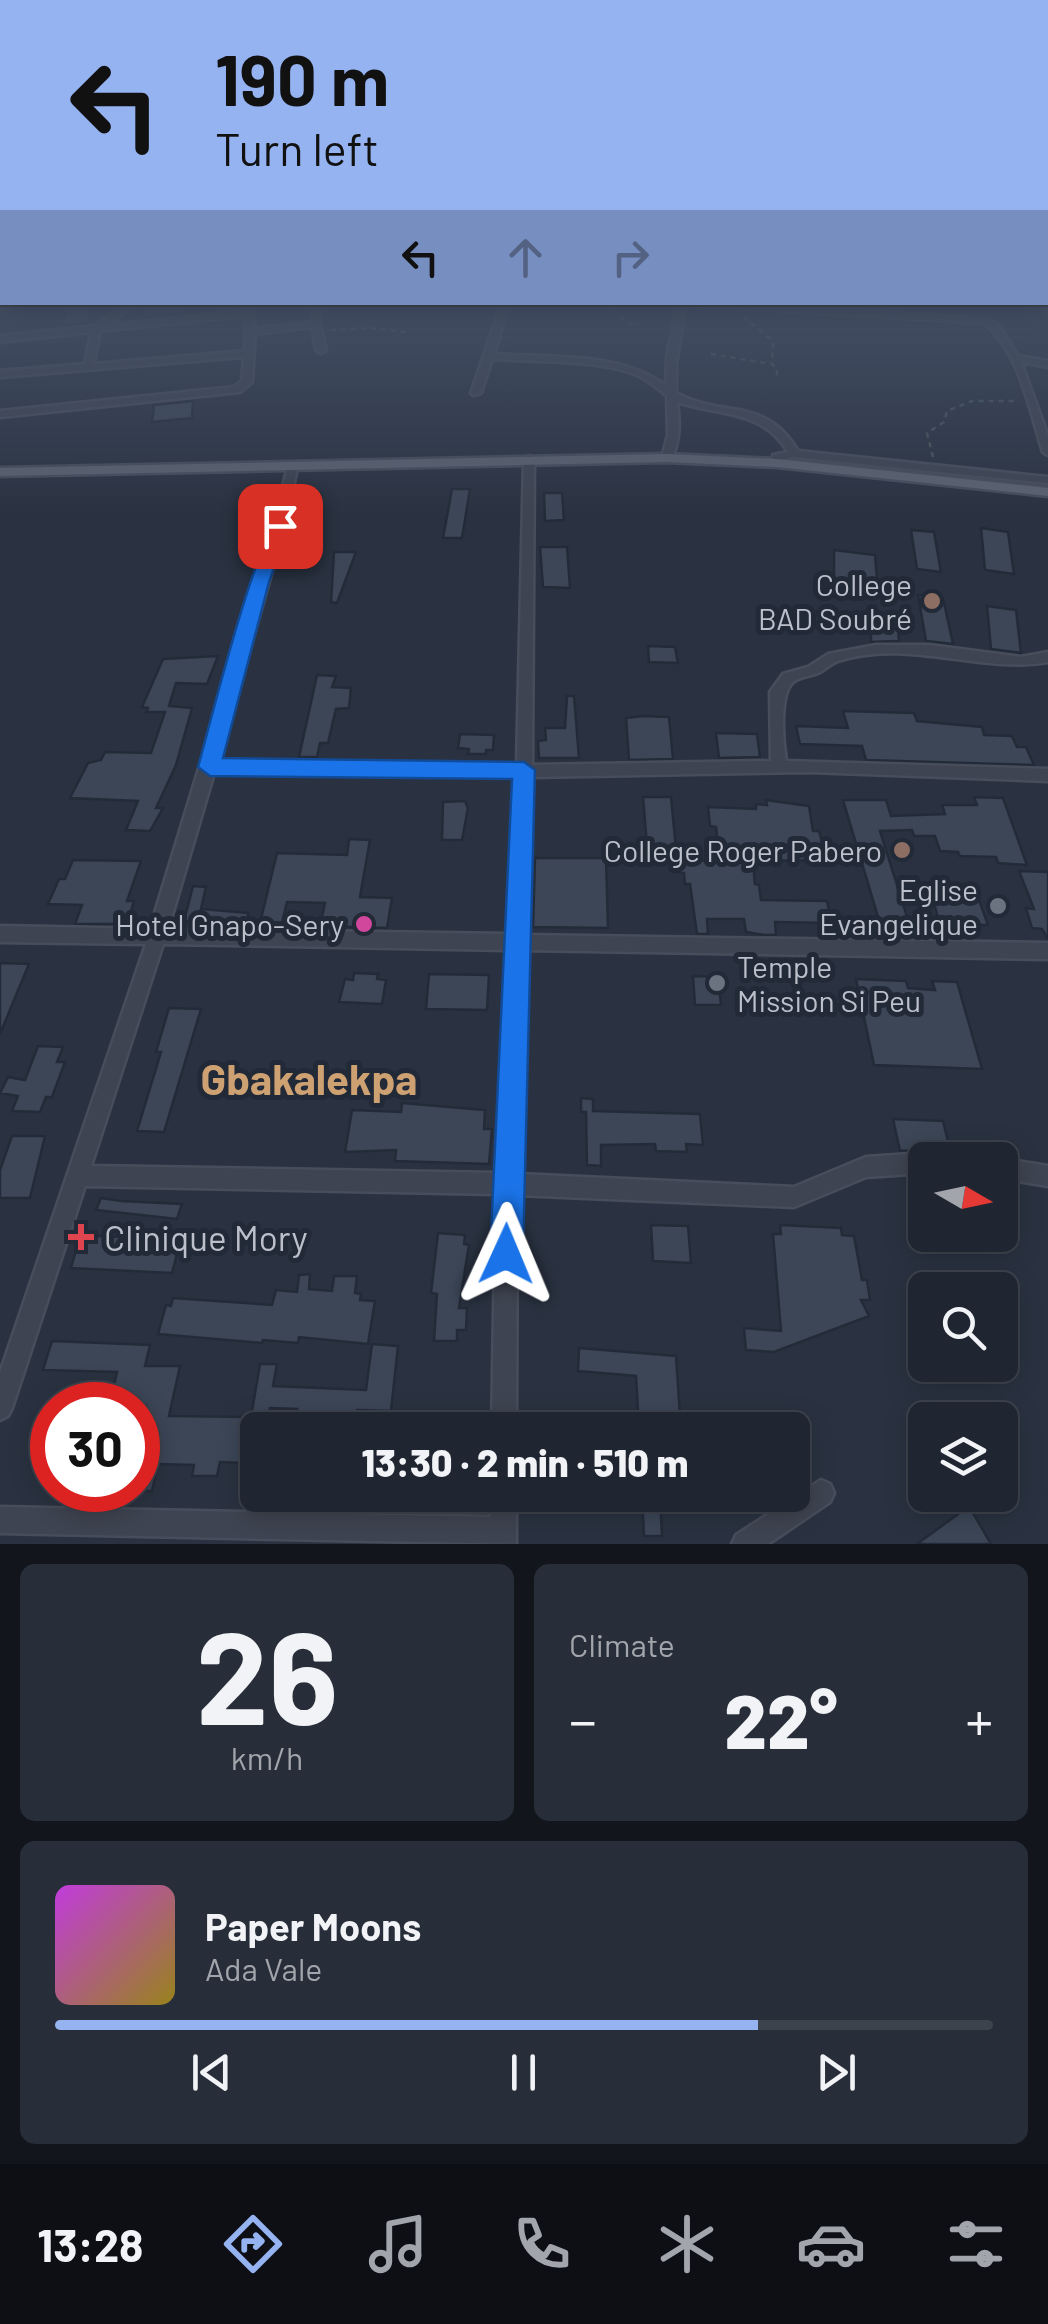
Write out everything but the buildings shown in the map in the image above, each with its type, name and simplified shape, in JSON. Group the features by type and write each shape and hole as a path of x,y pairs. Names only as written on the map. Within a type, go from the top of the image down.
{"main road":[{"path":"0,472 667,458 777,463 1048,492"}],"street":[{"path":"0,414 237,390 248,382 248,373"},
{"path":"476,393 484,373"},
{"path":"637,373 685,401 721,406 763,420 784,433 794,454"},
{"path":"667,458 675,441 675,410 669,393 672,373"},
{"path":"1019,373 1048,452"},
{"path":"777,463 776,458 794,454 1048,480"},
{"path":"504,1412 507,1184 524,770 529,459"},
{"path":"0,1408 210,767 260,582 280,526 292,465"},
{"path":"780,767 777,692 788,678 813,670 833,657 876,650 929,650 1021,662 1048,657"},
{"path":"210,767 780,767 1048,775"},
{"path":"0,934 1048,951"},
{"path":"76,1176 507,1184 794,1197 866,1167 908,1164"},
{"path":"1018,1171 1048,1176"},
{"path":"745,1544 821,1493"},
{"path":"0,1520 503,1537 504,1512"}],"path":[{"path":"775,373 777,378"},
{"path":"934,468 927,433 944,422 946,412 972,401 1010,403 1029,396"}],"place":[{"name":"College BAD Soubré","path":"932,601"},
{"name":"College Roger Pabero","path":"902,850"},
{"name":"Eglise Evangelique","path":"998,906"},
{"name":"Hotel Gnapo-Sery","path":"364,924"},
{"name":"Temple Mission Si Peu","path":"717,983"},
{"name":"Clinique Mory","path":"81,1237"}],"district":[{"name":"Gbakalekpa","path":"309,1078"}],"route":[{"path":"280,526 260,582 210,767 524,770 506,1254"}]}
